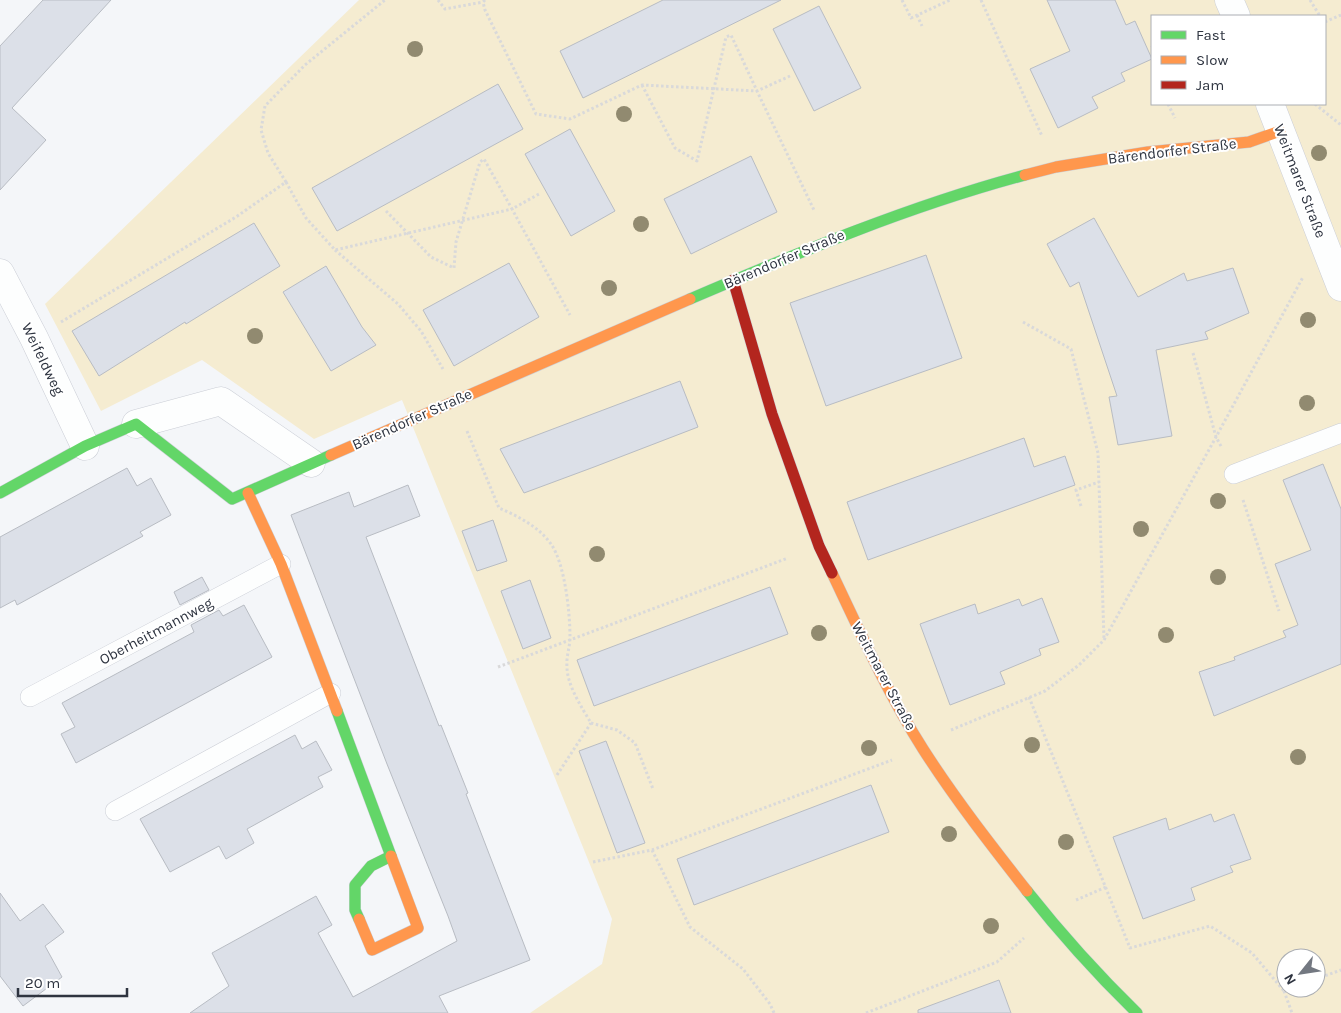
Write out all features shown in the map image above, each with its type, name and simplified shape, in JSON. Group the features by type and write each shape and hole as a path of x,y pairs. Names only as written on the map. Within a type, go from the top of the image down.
{"street":[{"path":"1229,0 1236,15"},
{"name":"Weitmarer Straße","path":"1270,105 1341,287"},
{"name":"Bärendorfer Straße","path":"136,424 232,499 586,343 829,240 988,184 1056,167 1148,152 1248,142 1280,131"},
{"name":"Weifeldweg","path":"0,273 34,338 85,446"},
{"name":"Weitmarer Straße","path":"733,280 772,414 819,546 868,652 923,749 984,836 1048,917 1113,990 1138,1013"},
{"path":"0,493 85,446 136,424 221,401 311,463"},
{"path":"248,493 281,564 331,693 418,928 372,950 355,910 355,885 371,866 391,856"}],"lane":[{"path":"1234,474 1341,433"},
{"name":"Oberheitmannweg","path":"30,698 281,564"},
{"path":"115,811 331,693"}],"path":[{"path":"384,0 305,65 266,106 261,130 268,153 306,218 335,250 398,304 421,331 442,368 499,508 534,527 552,545 563,573 570,614 570,640 566,668 576,698 591,723 617,730 635,743 653,790"},
{"path":"438,0 445,9 484,1 485,10 536,114 570,119 642,85 757,91 790,76"},
{"path":"902,0 910,18 950,0"},
{"path":"981,0 1056,167"},
{"path":"1310,0 1319,15"},
{"path":"1326,22 1341,14"},
{"path":"917,15 922,26"},
{"path":"642,85 675,148 697,160 726,37 731,35 829,240"},
{"path":"1316,105 1341,125"},
{"path":"386,211 431,257 454,268 456,242 480,162 484,159 586,343"},
{"path":"34,338 236,217 286,182"},
{"path":"335,250 512,209 539,194"},
{"path":"593,862 652,850 923,749 950,730 1045,691 1079,665 1104,640 1322,240"},
{"path":"1024,322 1071,349 1098,454 1104,640"},
{"path":"1081,506 1076,490 1099,482"},
{"path":"498,667 819,546"},
{"path":"1029,697 1130,948 1210,926 1252,953 1276,982"},
{"path":"557,775 591,723"},
{"path":"652,850 690,928 743,969 770,1004 774,1013"},
{"path":"866,1013 997,962 1048,917 1066,904 1106,887"},
{"path":"1326,975 1341,970"},
{"path":"1287,998 1292,1013"}],"shaded area":[{"path":"359,0 1341,0 1341,1013 530,1013 602,964 612,919 402,400 314,439 202,360 101,411 45,304"}],"building":[{"path":"43,0 111,0 12,108 46,140 0,190 0,46"},
{"path":"663,0 781,0 583,98 560,51"},
{"path":"1047,0 1115,0 1126,25 1135,21 1151,59 1121,73 1125,81 1092,97 1098,108 1058,128 1030,69 1070,51"},
{"path":"819,6 861,88 814,111 773,29"},
{"path":"498,84 523,129 337,231 312,188"},
{"path":"570,129 615,211 571,236 525,154"},
{"path":"751,156 777,212 691,254 664,199"},
{"path":"1094,218 1138,297 1184,273 1187,281 1233,268 1249,313 1205,332 1208,339 1156,350 1172,436 1118,445 1109,397 1117,396 1079,282 1070,287 1047,244"},
{"path":"254,223 280,266 99,376 72,331"},
{"path":"926,255 962,358 826,406 790,303"},
{"path":"509,263 539,317 454,366 423,310"},
{"path":"326,266 362,327 376,345 331,371 283,292"},
{"path":"680,381 698,427 594,467 524,493 500,449"},
{"path":"1024,438 1034,467 1065,456 1075,485 868,560 847,502"},
{"path":"1323,464 1341,509 1341,664 1214,716 1199,672 1235,660 1234,657 1286,637 1283,631 1298,625 1275,564 1311,550 1283,480"},
{"path":"127,468 137,486 151,478 171,515 140,532 143,536 17,605 15,600 0,608 0,537"},
{"path":"408,485 420,516 366,537 439,726 441,725 468,793 466,794 530,960 439,996 448,1013 190,1013 229,986 212,953 316,896 332,925 318,933 353,997 457,941 291,515 349,492 354,507"},
{"path":"493,520 507,561 477,571 462,531"},
{"path":"202,577 209,590 180,605 174,592"},
{"path":"530,580 551,638 523,649 501,591"},
{"path":"770,587 788,634 594,706 577,660"},
{"path":"1042,598 1059,642 1039,649 1041,655 1000,672 1005,684 950,705 920,624 975,604 978,614 1019,599 1022,606"},
{"path":"244,605 272,657 76,763 61,734 75,727 62,703 194,632 191,625 219,610 223,616"},
{"path":"295,735 302,749 316,741 332,770 318,777 323,787 247,829 254,843 226,859 219,846 170,872 140,819"},
{"path":"606,741 645,843 617,853 579,751"},
{"path":"871,785 889,832 694,905 677,859"},
{"path":"1211,814 1214,822 1234,814 1251,859 1230,866 1233,872 1191,888 1195,900 1143,919 1113,837 1166,818 1169,830"},
{"path":"0,893 20,921 43,904 64,932 45,946 62,977 23,1006 0,976"},
{"path":"999,980 1011,1013 918,1013 918,1010"}],"traffic: fast":[{"path":"690,299 814,247 897,215 1025,175"},
{"path":"0,493 85,446 136,424 232,499 331,455"},
{"path":"337,711 391,856 371,866 355,885 355,910 359,919"},
{"path":"1027,891 1080,954 1137,1013"}],"traffic: slow":[{"path":"1025,175 1056,167 1148,152 1249,142 1280,131"},
{"path":"331,455 690,299"},
{"path":"248,493 281,564 337,711"},
{"path":"832,573 886,685 910,728 960,804 1027,891"},
{"path":"359,919 372,950 418,928 391,856"}],"traffic: jam":[{"path":"733,280 772,414 819,546 832,573"}]}
